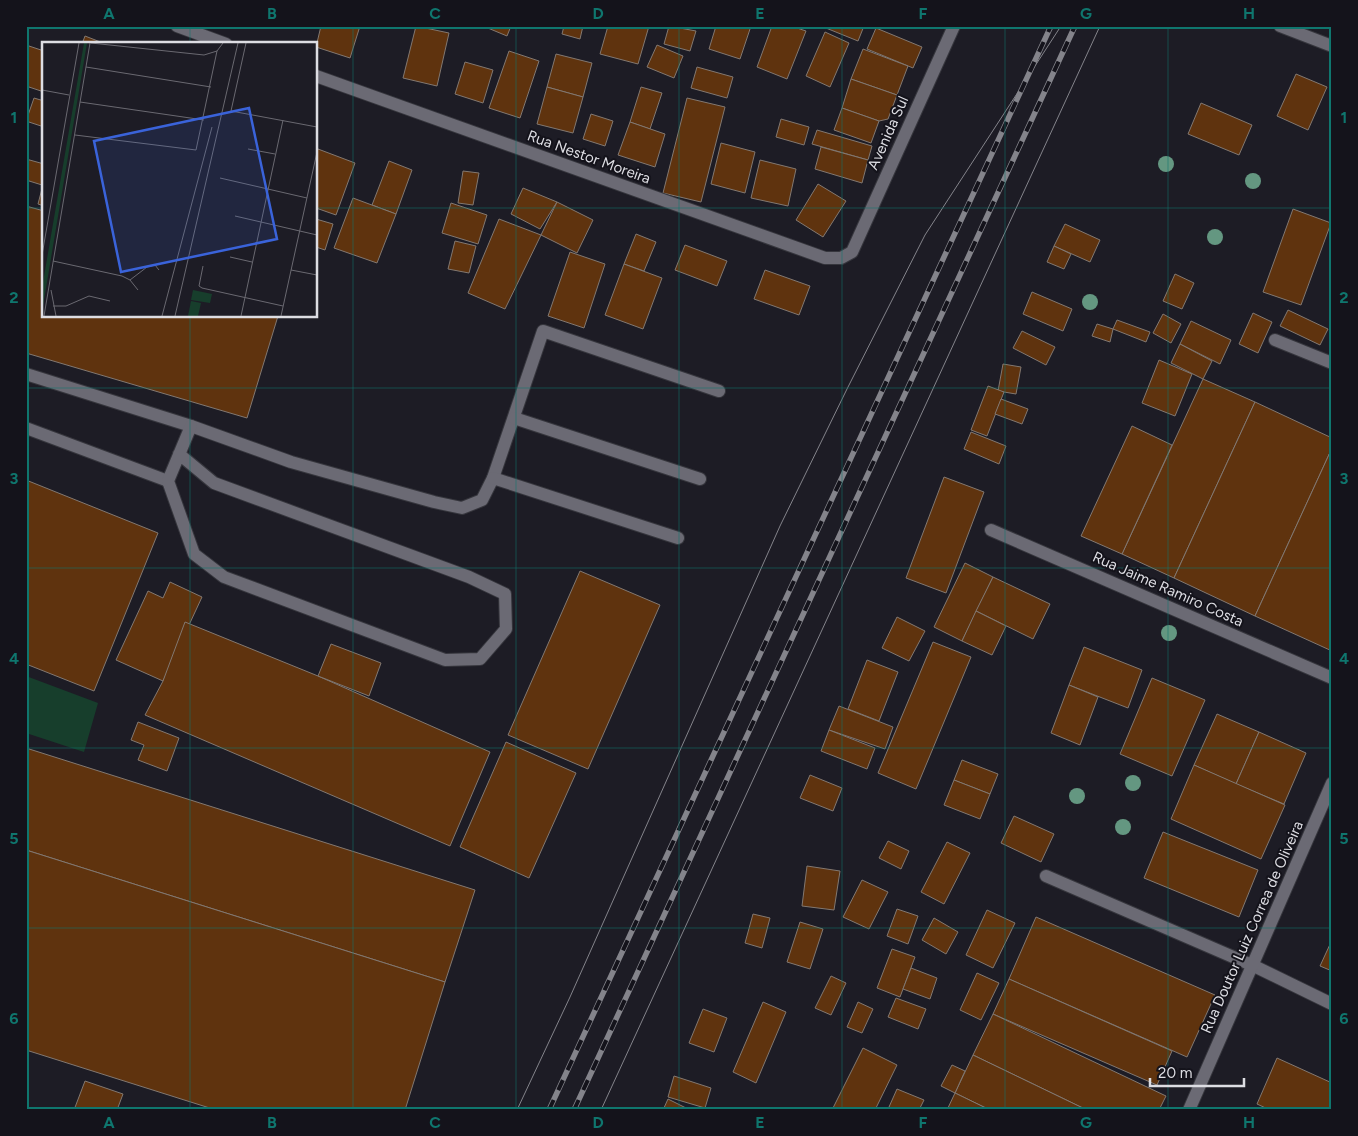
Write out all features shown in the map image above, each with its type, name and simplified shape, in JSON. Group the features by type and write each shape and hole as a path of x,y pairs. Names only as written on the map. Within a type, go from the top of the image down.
{"street":[{"path":"177,26 221,42"},
{"name":"Avenida Sul","path":"852,252 954,26"},
{"path":"1280,26 1332,46"},
{"name":"Rua Nestor Moreira","path":"318,77 825,258 842,258 852,252"},
{"path":"26,374 191,426 291,462 462,508 482,500 493,478 543,331 720,391"},
{"path":"1274,340 1332,362"},
{"path":"514,418 700,479"},
{"path":"179,454 214,483 469,577 505,594 506,629 480,659 445,660 224,578 194,554 168,481 179,454 191,426"},
{"path":"26,428 168,481"},
{"path":"493,478 678,538"},
{"name":"Rua Jaime Ramiro Costa","path":"991,530 1332,678"},
{"name":"Rua Doutor Luiz Correa de Oliveira","path":"1189,1110 1254,966 1332,784"},
{"path":"1046,876 1254,966 1332,1004"}],"green space":[{"path":"26,676 98,703 84,752 26,733"}],"building":[{"path":"321,26 360,26 350,58 318,48 317,42"},
{"path":"416,26 449,33 437,86 403,78"},
{"path":"483,26 511,26 507,36"},
{"path":"564,26 583,26 580,39 562,34"},
{"path":"608,26 649,26 638,64 600,54"},
{"path":"669,26 696,31 690,51 664,44"},
{"path":"716,26 751,26 740,59 709,49"},
{"path":"772,26 791,26 806,31 787,79 757,67"},
{"path":"821,26 864,26 858,41"},
{"path":"876,28 922,47 913,68 867,49"},
{"path":"825,32 849,43 830,87 806,76"},
{"path":"85,36 100,42 83,42"},
{"path":"26,45 42,50 42,91 26,86"},
{"path":"657,45 683,56 674,78 647,67"},
{"path":"863,49 908,66 897,95 851,79"},
{"path":"509,51 539,61 520,118 489,108"},
{"path":"556,54 592,63 583,97 547,87"},
{"path":"465,62 493,70 483,103 455,94"},
{"path":"697,67 733,77 727,98 691,88"},
{"path":"1296,74 1327,87 1308,130 1277,116"},
{"path":"851,79 897,95 888,119 879,121 842,108"},
{"path":"547,87 583,97 573,133 537,124"},
{"path":"641,87 662,93 650,129 630,122"},
{"path":"34,98 42,100 42,126 26,121"},
{"path":"687,98 725,107 701,202 663,193"},
{"path":"1201,103 1252,125 1239,155 1188,134"},
{"path":"842,108 879,121 871,143 834,130"},
{"path":"591,114 613,121 605,146 583,139"},
{"path":"781,119 809,127 804,145 776,137"},
{"path":"630,122 665,134 655,167 618,155"},
{"path":"817,130 872,146 868,160 812,144"},
{"path":"721,143 755,152 745,193 711,184"},
{"path":"821,147 868,160 862,183 815,169"},
{"path":"318,149 355,163 336,215 318,209"},
{"path":"26,159 42,163 42,185 26,180"},
{"path":"760,160 796,169 788,206 751,198"},
{"path":"389,161 412,170 396,214 372,205"},
{"path":"463,171 479,173 473,205 458,203"},
{"path":"818,184 846,201 823,237 796,220"},
{"path":"523,188 557,202 540,229 511,214"},
{"path":"42,189 42,205 38,204"},
{"path":"353,198 396,214 377,263 334,248"},
{"path":"557,202 593,220 577,253 541,235"},
{"path":"451,203 487,215 478,244 442,233"},
{"path":"26,206 42,210 42,318 277,318 247,418 26,353"},
{"path":"1293,209 1331,223 1301,305 1263,292"},
{"path":"499,219 541,235 505,309 468,293"},
{"path":"318,220 333,224 325,250 318,248"},
{"path":"1065,224 1100,240 1090,262 1054,246"},
{"path":"636,234 656,242 644,271 624,264"},
{"path":"455,241 476,246 469,273 448,269"},
{"path":"685,245 727,261 717,286 675,270"},
{"path":"1054,246 1071,254 1064,269 1047,262"},
{"path":"570,252 605,264 584,328 548,316"},
{"path":"624,264 662,278 643,329 605,315"},
{"path":"765,270 810,286 799,315 754,299"},
{"path":"1175,274 1194,283 1182,309 1163,301"},
{"path":"1032,292 1072,309 1063,331 1023,314"},
{"path":"1288,310 1328,329 1320,345 1280,326"},
{"path":"1253,313 1272,322 1258,353 1239,344"},
{"path":"1163,314 1181,324 1171,343 1153,333"},
{"path":"1117,320 1150,332 1146,342 1113,329"},
{"path":"1191,321 1231,340 1220,364 1180,344"},
{"path":"1097,324 1113,329 1110,342 1092,336"},
{"path":"1022,331 1055,347 1046,365 1013,348"},
{"path":"1180,344 1212,361 1203,379 1171,363"},
{"path":"1159,360 1192,374 1175,416 1142,403"},
{"path":"1003,364 1021,367 1016,394 998,391"},
{"path":"1203,379 1255,402 1174,578 1122,554"},
{"path":"988,386 1004,392 987,436 971,430"},
{"path":"1001,399 1028,409 1022,424 995,414"},
{"path":"1255,402 1332,438 1332,448 1255,616 1174,578"},
{"path":"1132,426 1172,445 1122,554 1081,536"},
{"path":"971,432 1006,446 999,464 964,449"},
{"path":"1332,448 1332,651 1255,616"},
{"path":"944,477 984,492 946,593 906,578"},
{"path":"26,480 158,533 94,691 26,664"},
{"path":"965,563 993,577 962,641 934,627"},
{"path":"580,571 660,605 588,769 508,735"},
{"path":"993,577 1050,604 1033,639 976,611"},
{"path":"170,582 202,597 163,681 116,660 148,591 163,598"},
{"path":"976,611 1006,626 992,655 962,641"},
{"path":"897,617 925,631 909,661 882,648"},
{"path":"185,622 318,676 490,752 450,846 145,715 163,681"},
{"path":"933,642 971,657 916,789 878,773"},
{"path":"331,644 381,663 369,696 318,676"},
{"path":"1084,647 1142,670 1128,708 1069,685"},
{"path":"867,660 898,672 879,721 848,709"},
{"path":"1152,678 1205,700 1172,776 1120,754"},
{"path":"1069,685 1098,697 1080,745 1051,733"},
{"path":"839,706 893,727 885,749 829,730"},
{"path":"1217,714 1259,732 1236,784 1194,765"},
{"path":"138,722 179,738 167,771 138,760 144,745 131,740"},
{"path":"829,730 875,748 867,769 821,751"},
{"path":"1259,732 1306,753 1284,804 1236,784"},
{"path":"506,742 576,773 529,878 460,847"},
{"path":"26,748 475,890 445,982 26,850"},
{"path":"962,760 998,774 990,794 954,780"},
{"path":"1194,765 1285,805 1261,859 1171,819"},
{"path":"810,775 842,788 833,811 800,798"},
{"path":"954,780 990,794 980,819 944,805"},
{"path":"1014,816 1054,834 1041,862 1001,843"},
{"path":"1163,832 1258,870 1239,917 1144,878"},
{"path":"888,841 909,851 901,869 879,858"},
{"path":"947,842 970,853 944,904 921,892"},
{"path":"26,850 445,982 405,1110 216,1110 26,1050"},
{"path":"807,866 840,871 834,910 802,906"},
{"path":"862,880 888,892 869,929 843,917"},
{"path":"897,909 918,916 908,944 887,936"},
{"path":"987,910 1015,923 993,968 966,955"},
{"path":"753,914 770,918 762,948 745,943"},
{"path":"1036,917 1215,995 1187,1057 1009,979"},
{"path":"934,918 958,932 946,954 922,940"},
{"path":"800,922 823,929 810,969 787,962"},
{"path":"1332,940 1332,971 1320,966"},
{"path":"892,949 915,957 900,997 877,988"},
{"path":"911,968 937,978 930,999 903,989"},
{"path":"977,973 999,983 981,1020 960,1010"},
{"path":"831,976 846,983 831,1015 815,1008"},
{"path":"1009,979 1172,1051 1157,1085 993,1014"},
{"path":"896,998 926,1009 918,1029 888,1017"},
{"path":"763,1002 786,1012 756,1083 733,1072"},
{"path":"858,1002 873,1009 862,1033 847,1027"},
{"path":"703,1009 727,1018 714,1052 689,1043"},
{"path":"993,1014 1166,1096 1159,1110 1087,1110 973,1055"},
{"path":"863,1048 897,1065 875,1110 832,1110"},
{"path":"973,1055 1087,1110 990,1110 955,1093"},
{"path":"1277,1058 1332,1083 1332,1110 1270,1110 1257,1104"},
{"path":"952,1065 965,1071 955,1093 941,1086"},
{"path":"674,1076 711,1088 705,1108 668,1097"},
{"path":"85,1081 123,1094 117,1110 74,1110"},
{"path":"897,1089 924,1100 919,1110 895,1110 889,1107"},
{"path":"955,1093 990,1110 947,1110"},
{"path":"668,1099 690,1110 663,1110"}],"tram line":[{"path":"517,1110 570,997 780,526 847,389 925,235 1061,26"},
{"path":"601,1110 1100,26"}],"railway":[{"path":"549,1110 1051,26"},
{"path":"574,1110 1075,26"}]}
